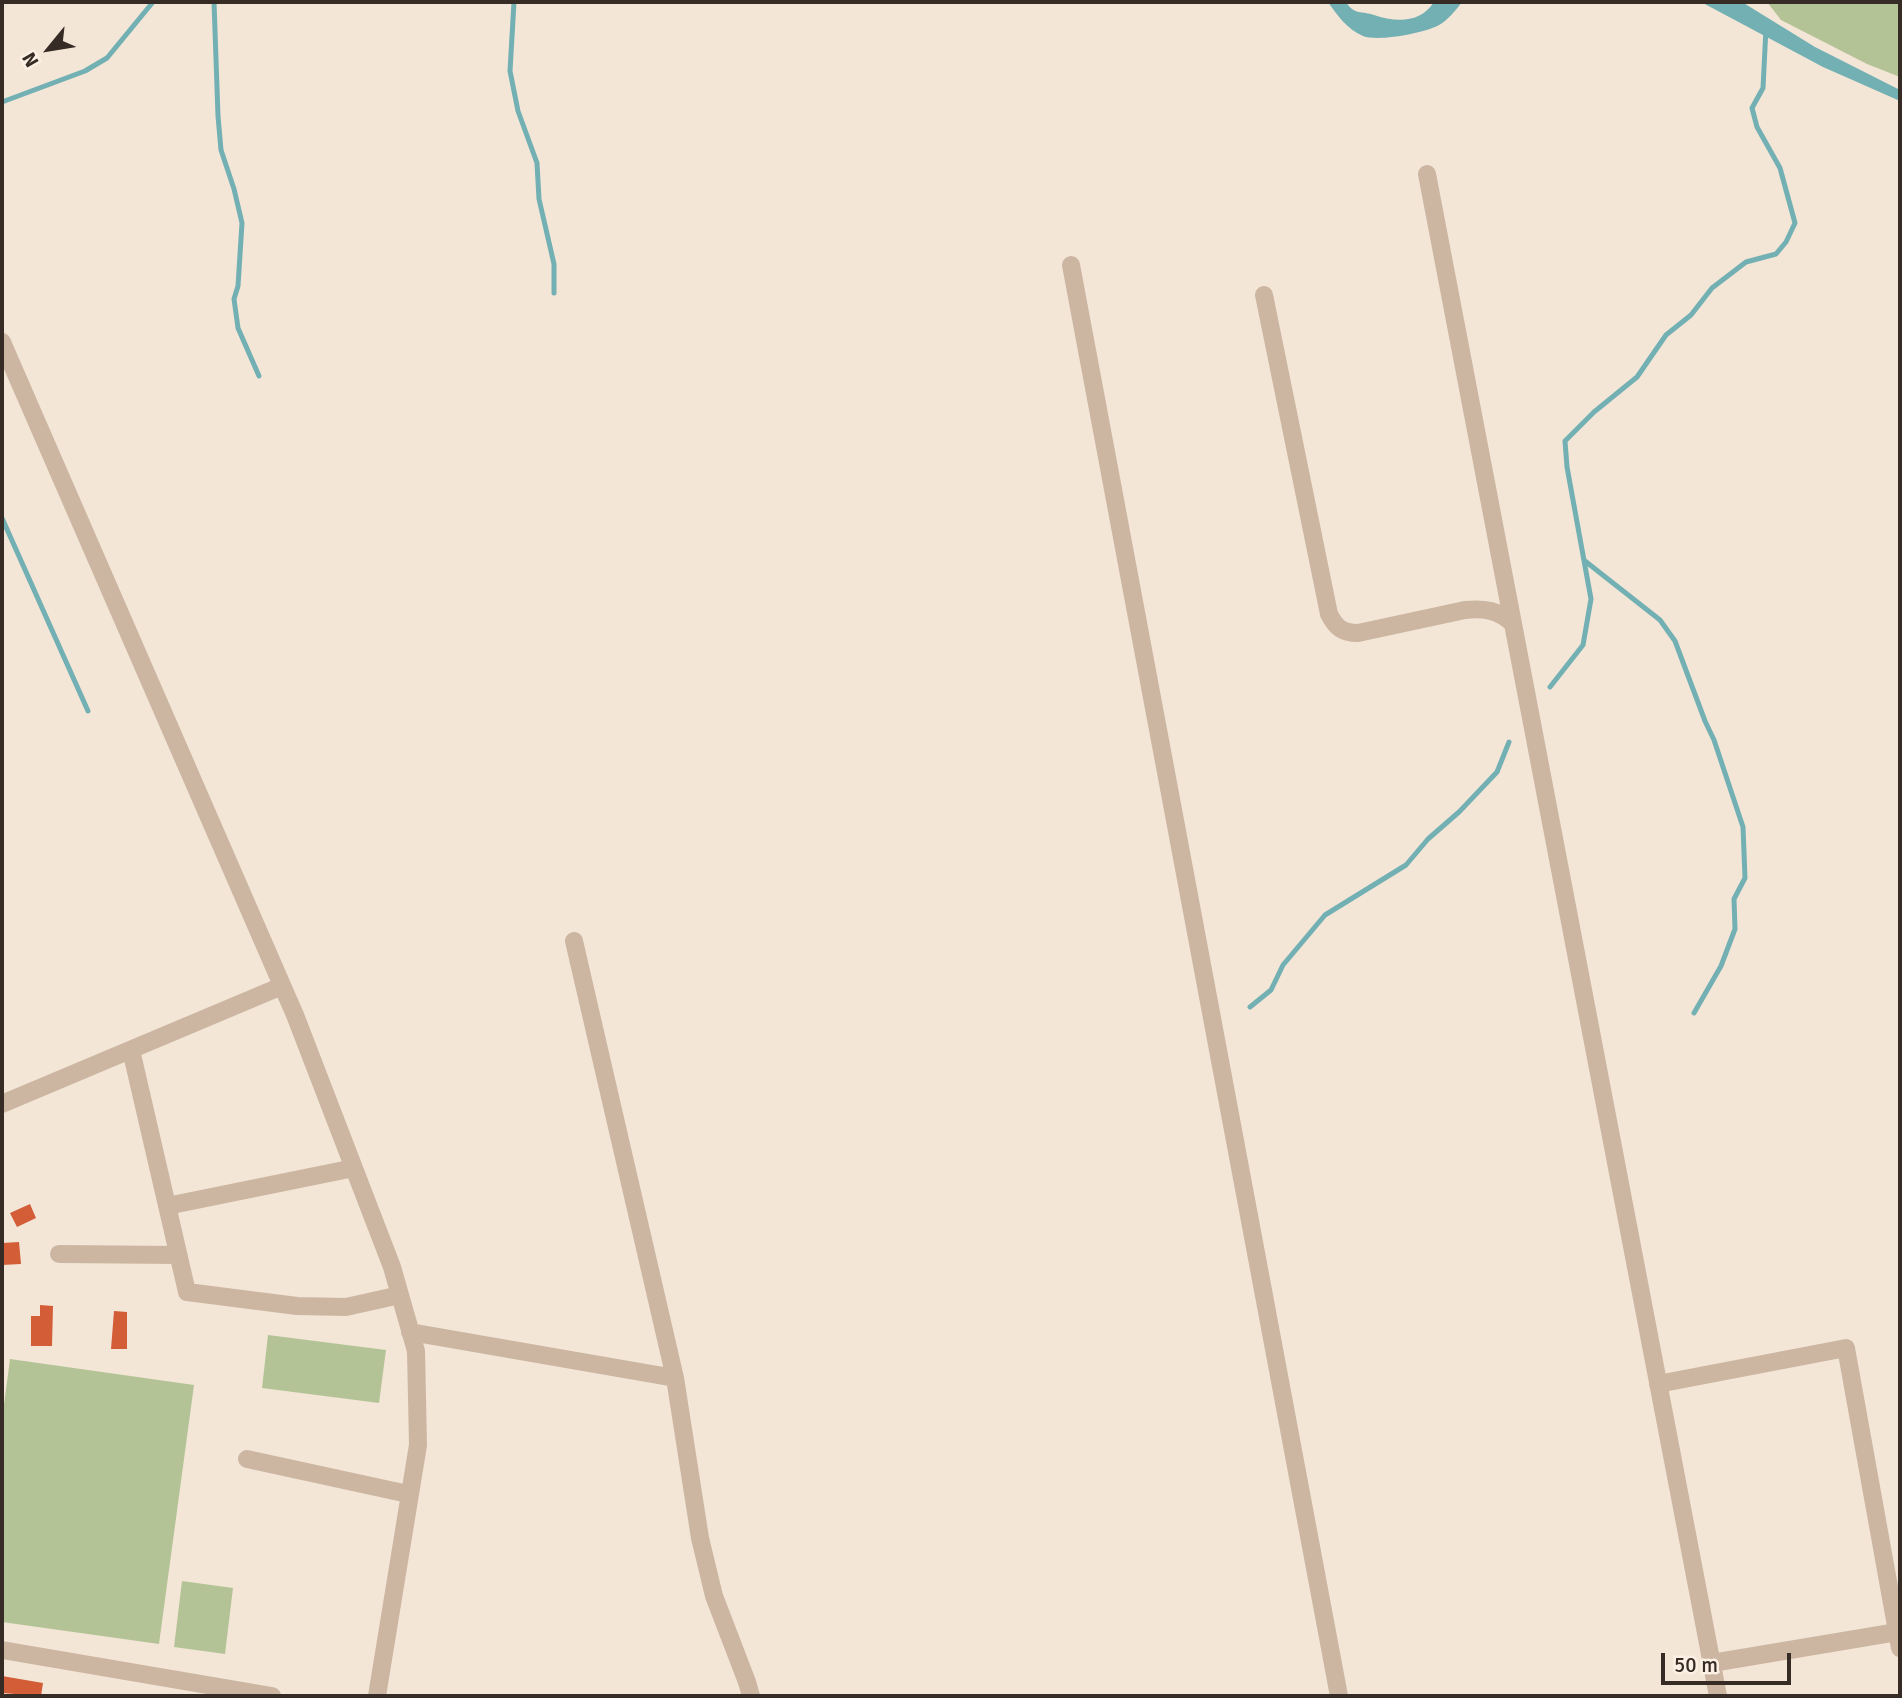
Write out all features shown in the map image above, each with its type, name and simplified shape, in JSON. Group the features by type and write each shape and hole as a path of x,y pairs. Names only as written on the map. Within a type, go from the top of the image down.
{"street":[{"path":"1427,174 1718,1696"},
{"path":"1071,265 1339,1696"},
{"path":"1264,295 1329,614 1333,621 1343,631 1358,633 1465,610 1483,609 1497,612 1513,624"},
{"path":"2,342 282,986 392,1267 400,1294 416,1352 418,1445 377,1696"},
{"path":"574,941 675,1378 700,1538 714,1596 751,1696"},
{"path":"2,1104 282,986"},
{"path":"131,1050 187,1292 297,1306 346,1307 400,1294"},
{"path":"167,1206 354,1168"},
{"path":"59,1254 178,1255"},
{"path":"410,1332 675,1378"},
{"path":"1658,1384 1846,1348 1899,1640 1712,1663"},
{"path":"247,1459 408,1494"},
{"path":"2,1650 272,1696"}],"green space":[{"path":"1767,2 1900,2 1900,77 1867,64 1781,20"},
{"path":"268,1335 386,1350 379,1403 262,1388"},
{"path":"10,1359 194,1385 159,1644 2,1622 2,1420"},
{"path":"182,1581 233,1588 225,1654 174,1647"}],"water":[{"path":"1328,2 1346,2 1355,11 1399,20 1422,14 1434,2 1462,2 1445,21 1432,28 1401,36 1370,38 1352,30"},
{"path":"1701,2 1742,2 1815,47 1900,90 1900,101 1823,67"}],"building":[{"path":"30,1204 36,1218 17,1227 10,1213"},
{"path":"19,1242 21,1264 2,1265 2,1243"},
{"path":"40,1305 53,1306 52,1346 31,1346 31,1316 40,1316"},
{"path":"114,1311 127,1312 127,1349 111,1349"},
{"path":"2,1676 43,1683 41,1696 2,1693"}],"waterway":[{"path":"2,102 85,71 107,58 153,2"},
{"path":"214,2 221,150 242,223 238,286 234,299 238,328 259,376"},
{"path":"514,2 510,71 518,111 537,163 539,199 554,264 554,293"},
{"path":"1550,687 1583,645 1591,599 1567,467 1565,441 1594,412 1637,377 1666,335 1691,315 1712,288 1746,262 1776,254 1786,242 1795,223 1780,168 1757,127 1752,108 1763,88 1766,28"},
{"path":"2,518 88,711"},
{"path":"1585,561 1660,620 1675,641 1714,740 1743,827 1745,878 1734,899 1735,929 1721,966 1694,1013"},
{"path":"1250,1007 1271,990 1283,965 1325,915 1406,865 1428,839 1459,812 1497,772 1509,742"}]}
